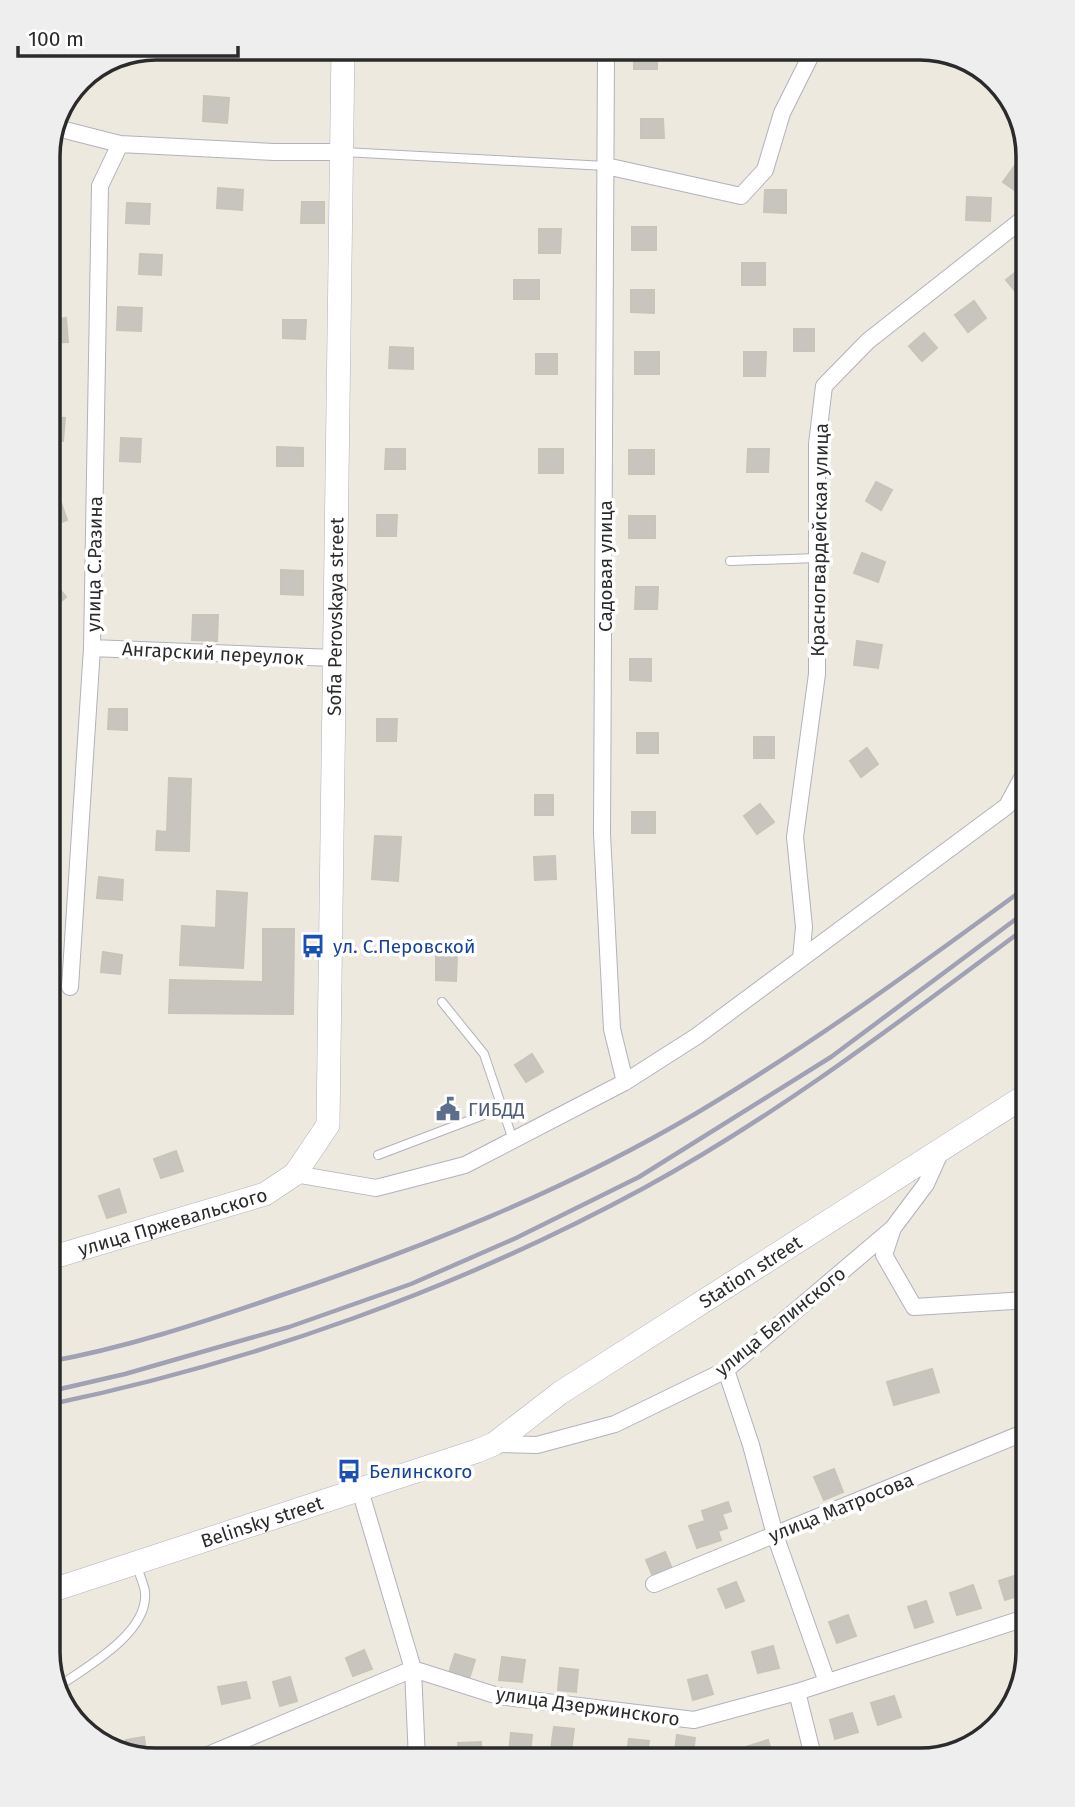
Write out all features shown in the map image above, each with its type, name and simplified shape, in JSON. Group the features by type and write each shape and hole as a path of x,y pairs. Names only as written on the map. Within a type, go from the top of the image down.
{"main road":[{"name":"Sofia Perovskaya street","path":"295,1174 328,1125 342,60"},
{"name":"Station street","path":"485,1448 560,1393 1015,1103"},
{"name":"улица Пржевальского","path":"60,1255 265,1194 295,1174"},
{"name":"Belinsky street","path":"60,1588 485,1448"}],"street":[{"name":"Садовая улица","path":"606,60 602,834 612,1029 625,1082"},
{"path":"606,166 741,196 765,170 782,113 808,60"},
{"path":"63,130 120,144 274,152 341,152"},
{"name":"улица С.Разина","path":"70,987 92,648 100,186 120,144"},
{"name":"Красногвардейская улица","path":"801,959 804,927 795,837 817,674 817,444 824,386 868,341 1015,225"},
{"name":"Ангарский переулок","path":"92,648 333,658"},
{"path":"295,1174 376,1188 465,1165 625,1082 697,1036 1007,806 1015,791"},
{"name":"улица Белинского","path":"485,1448 537,1445 615,1424 726,1370 893,1228 926,1184 940,1153"},
{"path":"893,1228 884,1255 914,1307 1015,1301"},
{"path":"726,1370 751,1445 775,1535 827,1682"},
{"name":"улица Матросова","path":"654,1584 1015,1436"},
{"path":"360,1489 413,1670 416,1747"},
{"name":"улица Дзержинского","path":"413,1670 498,1696 694,1720 797,1692 1015,1621"},
{"path":"227,1747 413,1670"},
{"path":"797,1692 811,1748"}],"lane":[{"path":"341,152 606,166"},
{"path":"730,561 817,558"},
{"path":"442,1002 484,1054 513,1140"},
{"path":"378,1155 502,1108"},
{"path":"65,1682 103,1656 140,1621 145,1593 136,1563"}],"building":[{"path":"634,60 657,60 657,69 634,69"},
{"path":"204,96 229,98 227,123 203,121"},
{"path":"641,119 663,119 664,138 641,138"},
{"path":"1015,165 1015,190 1003,182"},
{"path":"218,188 243,190 242,210 217,208"},
{"path":"765,190 786,190 786,213 764,212"},
{"path":"967,197 991,198 990,221 966,220"},
{"path":"302,202 324,202 324,223 301,223"},
{"path":"127,203 150,204 149,224 126,223"},
{"path":"632,227 656,227 656,250 632,250"},
{"path":"539,229 561,229 560,253 539,253"},
{"path":"140,254 162,255 161,275 139,274"},
{"path":"742,263 765,263 765,285 742,285"},
{"path":"1015,273 1015,291 1006,280"},
{"path":"514,280 539,280 539,299 514,299"},
{"path":"631,290 654,290 654,313 631,312"},
{"path":"974,301 986,318 968,332 955,315"},
{"path":"118,307 142,308 141,331 117,330"},
{"path":"66,318 68,342 60,342 60,319"},
{"path":"283,320 306,320 305,339 283,338"},
{"path":"794,329 814,329 814,351 794,351"},
{"path":"924,333 937,348 922,361 909,346"},
{"path":"390,347 413,348 413,369 389,368"},
{"path":"635,352 659,352 659,374 635,374"},
{"path":"744,352 766,352 765,376 744,376"},
{"path":"536,354 557,354 557,374 536,374"},
{"path":"60,418 65,418 63,441 60,441"},
{"path":"121,438 141,439 140,462 120,461"},
{"path":"277,447 303,448 303,466 277,466"},
{"path":"386,449 405,449 405,469 385,469"},
{"path":"539,449 563,449 563,473 539,473"},
{"path":"748,449 769,449 768,472 747,472"},
{"path":"629,450 654,450 654,474 629,474"},
{"path":"876,482 892,490 881,510 866,501"},
{"path":"60,500 67,520 60,523"},
{"path":"377,515 397,515 396,536 377,536"},
{"path":"629,516 655,516 655,538 629,538"},
{"path":"862,553 885,562 878,582 854,573"},
{"path":"281,570 303,571 303,595 281,594"},
{"path":"636,587 658,587 657,609 635,609"},
{"path":"60,590 66,597 60,602"},
{"path":"193,615 218,615 217,641 192,640"},
{"path":"857,641 882,645 878,668 854,665"},
{"path":"630,659 651,659 651,681 630,680"},
{"path":"109,709 127,709 127,730 108,729"},
{"path":"377,719 397,719 396,741 377,741"},
{"path":"637,733 658,733 658,753 637,753"},
{"path":"754,737 774,737 774,758 754,758"},
{"path":"867,748 878,764 861,777 850,761"},
{"path":"169,778 191,779 189,851 156,850 157,831 167,832"},
{"path":"535,795 553,795 553,815 535,815"},
{"path":"760,804 774,822 757,834 744,816"},
{"path":"632,812 655,812 655,833 632,833"},
{"path":"375,836 401,837 398,881 372,879"},
{"path":"555,856 556,879 535,880 534,857"},
{"path":"99,877 123,880 122,900 97,898"},
{"path":"217,891 247,893 243,968 180,965 182,926 216,928"},
{"path":"263,929 294,929 293,1014 169,1013 170,980 263,982"},
{"path":"103,952 122,955 120,974 101,972"},
{"path":"436,955 457,956 456,981 436,980"},
{"path":"532,1054 543,1072 526,1082 515,1065"},
{"path":"176,1151 183,1171 161,1178 154,1159"},
{"path":"119,1189 126,1212 107,1218 99,1196"},
{"path":"932,1369 939,1392 894,1405 887,1382"},
{"path":"834,1469 843,1492 824,1500 814,1477"},
{"path":"728,1502 731,1511 722,1514 727,1528 718,1531 721,1540 697,1548 689,1526 705,1521 702,1511"},
{"path":"665,1552 673,1571 654,1579 646,1560"},
{"path":"1015,1576 1015,1597 1005,1600 999,1581"},
{"path":"736,1582 744,1601 726,1608 718,1589"},
{"path":"973,1585 981,1608 957,1615 950,1593"},
{"path":"926,1601 933,1622 915,1628 908,1607"},
{"path":"848,1615 856,1636 837,1643 829,1622"},
{"path":"773,1646 779,1668 758,1673 752,1652"},
{"path":"364,1650 372,1669 353,1676 346,1658"},
{"path":"455,1654 475,1660 468,1682 448,1676"},
{"path":"502,1657 525,1660 522,1682 499,1680"},
{"path":"560,1668 578,1670 576,1692 558,1690"},
{"path":"707,1675 713,1694 693,1700 688,1680"},
{"path":"290,1677 297,1701 280,1706 273,1682"},
{"path":"246,1682 250,1698 222,1704 218,1687"},
{"path":"894,1696 901,1717 878,1725 871,1703"},
{"path":"852,1713 858,1732 835,1739 830,1720"},
{"path":"554,1727 574,1729 572,1748 551,1748"},
{"path":"511,1733 532,1735 531,1747 509,1747"},
{"path":"677,1735 695,1738 694,1748 675,1748"},
{"path":"144,1737 145,1747 126,1743 126,1740"},
{"path":"629,1739 649,1741 648,1748 628,1748"},
{"path":"768,1740 770,1748 746,1748"},
{"path":"481,1742 481,1747 458,1747 458,1743"}],"railway":[{"path":"60,1359 163,1334 330,1279 490,1216 595,1168 695,1114 781,1061 1015,895"},
{"path":"60,1389 125,1374 289,1327 411,1284 516,1238 639,1177 831,1057 1015,920"},
{"path":"60,1402 201,1367 278,1344 428,1290 573,1225 694,1159 793,1097 1015,936"}],"place":[{"name":"ул. С.Перовской","path":"313,946"},
{"name":"ГИБДД","path":"448,1109"},
{"name":"Белинского","path":"349,1471"}]}
